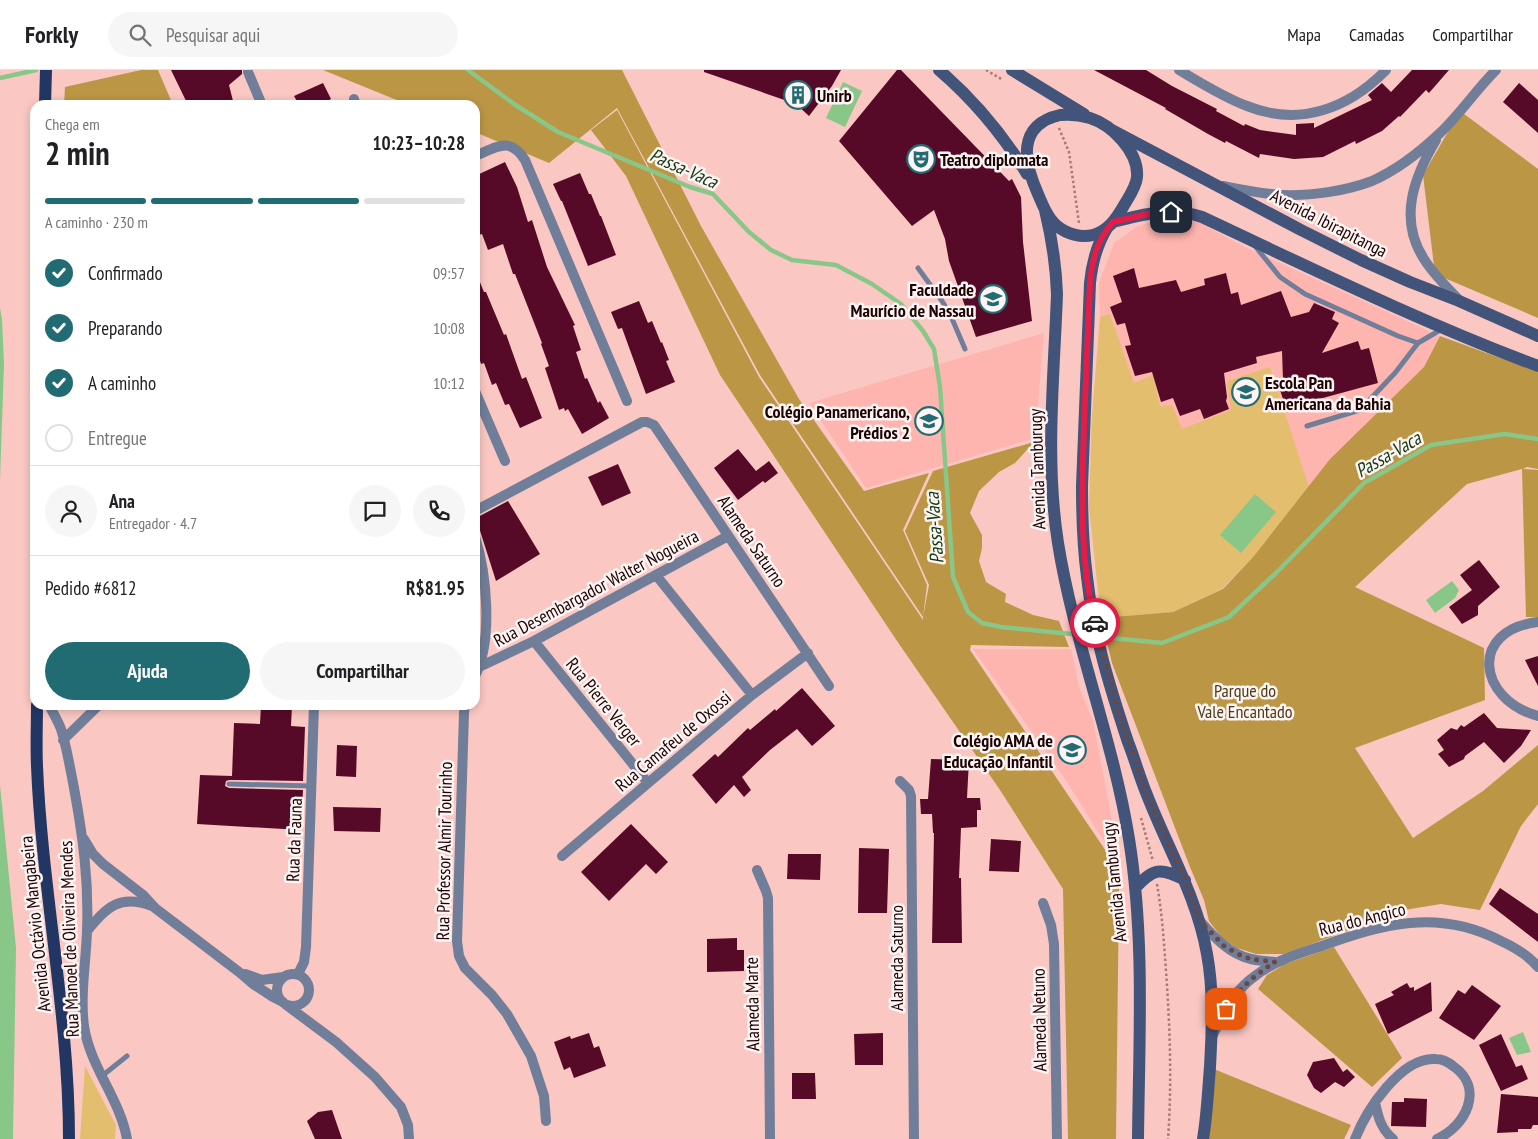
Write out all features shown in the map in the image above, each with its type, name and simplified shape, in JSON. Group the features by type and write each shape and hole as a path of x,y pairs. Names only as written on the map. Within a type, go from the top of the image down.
{"main road":[{"path":"46,70 46,99"},
{"path":"939,70 956,84 977,106 1013,152 1032,183 1045,210 1062,230 1089,236 1099,233 1110,225 1148,214 1188,212 1443,328 1538,366"},
{"path":"1012,70 1110,129 1130,150 1137,172 1132,192 1098,244 1091,272 1082,516 1092,613 1107,674 1147,795 1185,880 1200,921 1211,979 1213,1006 1204,1139"},
{"path":"1032,183 1026,148 1028,140 1036,127 1048,118 1060,115 1077,115 1091,118"},
{"name":"Avenida Ibirapitanga","path":"1110,129 1301,230 1362,260 1537,335"},
{"name":"Avenida Tamburugy","path":"1045,210 1053,244 1057,294 1051,419 1054,513 1064,579 1122,802 1135,888 1139,944 1140,1019 1138,1139"},
{"name":"Avenida Octávio Mangabeira","path":"37,710 37,765 40,807 67,1056 69,1139"},
{"path":"1135,888 1155,871 1174,874 1185,880"}],"street":[{"path":"1179,70 1223,95 1247,106 1265,112 1285,115 1328,110 1365,89 1386,70"},
{"path":"1216,184 1283,195 1316,194 1372,181 1421,150 1442,131 1496,70"},
{"path":"248,72 260,100"},
{"path":"1442,131 1427,155 1416,178 1411,199 1411,218 1414,238 1423,258 1434,274 1459,301"},
{"path":"480,154 506,145 519,151 525,160 627,401"},
{"path":"480,403 505,461"},
{"name":"Alameda Saturno","path":"480,508 642,422 654,425 830,686"},
{"name":"Rua Desembargador Walter Nogueira","path":"480,670 728,536"},
{"path":"480,557 484,572 486,602 484,651 480,663"},
{"path":"656,576 752,695"},
{"path":"1538,622 1524,624 1504,634 1495,645 1490,656 1488,668 1498,691 1507,700 1519,708 1538,716"},
{"name":"Rua Pierre Verger","path":"534,641 648,783"},
{"name":"Rua Camafeu de Oxossi","path":"562,856 752,695 808,653"},
{"name":"Rua Manoel de Oliveira Mendes","path":"51,710 60,728 63,740 83,838 87,876 84,992 84,1024 87,1043 119,1112 127,1139"},
{"path":"63,740 94,710"},
{"name":"Rua da Fauna","path":"298,974 304,962 306,947 314,710"},
{"name":"Rua Professor Almir Tourinho","path":"464,710 457,941 459,956 465,968 507,1014 531,1056 544,1096 546,1121"},
{"name":"Alameda Saturno","path":"900,781 909,790 911,796 914,1139"},
{"path":"83,838 102,864 143,895 155,908 253,984 284,1003 336,1042 375,1077 401,1107 408,1126 409,1139"},
{"name":"Alameda Marte","path":"757,870 768,898 770,1139"},
{"path":"87,931 106,909 116,904 140,902 155,908"},
{"name":"Alameda Netuno","path":"1043,903 1051,925 1054,944 1057,1139"},
{"name":"Rua do Angico","path":"1200,921 1224,946 1238,954 1250,959 1275,962"},
{"name":"Rua do Angico","path":"1212,1038 1220,1019 1237,993 1251,978 1275,962 1333,941 1380,927 1411,922 1437,922 1464,926 1490,935 1514,947 1538,967"},
{"path":"239,972 262,980 283,977 293,973 298,974 306,980 308,985 308,994 302,1003 291,1005 284,1003 277,992 277,987 283,977"},
{"path":"1355,1139 1375,1102 1393,1081 1417,1063 1428,1059 1438,1059 1448,1062 1464,1076 1469,1087 1470,1097 1462,1120 1454,1129 1437,1139"},
{"path":"1375,1102 1378,1118 1383,1129 1394,1139"}],"lane":[{"path":"1250,240 1280,277 1305,294 1398,336 1418,343"},
{"path":"918,268 950,314 965,349"},
{"path":"1307,426 1360,410 1395,373 1418,343 1443,328"},
{"path":"229,784 312,786"},
{"path":"101,1076 127,1056"}],"shaded area":[{"path":"843,82 862,91 845,127 826,118"},
{"name":"Escola Pan Americana da Bahia","path":"1182,213 1245,247 1440,336 1424,367 1330,459 1254,556 1101,618 1089,507 1092,417 1100,317 1099,283 1114,243 1138,226"},
{"path":"0,308 4,365 0,480"},
{"path":"1110,314 1134,383 1153,375 1160,406 1172,405 1182,429 1231,410 1227,381 1270,367 1309,487 1254,556 1222,589 1173,612 1101,618 1089,507 1092,417 1100,317"},
{"name":"Colégio Panamericano, Prédios 2","path":"1044,333 1035,438 866,488 809,403"},
{"path":"1255,494 1276,512 1241,553 1220,535"},
{"path":"1452,581 1459,590 1455,598 1435,613 1426,600"},
{"name":"Colégio AMA de Educação Infantil","path":"973,649 1071,649 1079,687 1093,721 1119,857 1107,846 1065,779"},
{"path":"0,785 16,948 13,1139 0,1139"},
{"path":"1523,1032 1531,1052 1517,1055 1509,1038"},
{"path":"85,1066 116,1125 115,1139 80,1139"}],"green space":[{"path":"141,70 158,70 171,100 64,100 65,87"},
{"path":"323,70 622,70 701,226 799,399 864,491 929,473 903,530 927,585 923,617 760,375 617,108 549,163 480,134 480,100 397,100"},
{"path":"617,110 759,377 923,620 929,585 905,531 933,471 1034,442 1015,463 999,472 979,491 970,513 982,535 979,561 986,582 1006,594 1005,602 1033,615 1059,621 1069,647 971,645 970,650 1114,863 1119,889 1116,1139 1068,1139 1063,889 1000,790 897,641 720,375 626,176 591,130"},
{"path":"1460,111 1538,169 1538,318 1435,274 1423,175"},
{"name":"Parque do Vale Encantado","path":"1440,336 1538,372 1538,469 1527,467 1523,469 1538,470 1538,617 1526,617 1522,469 1467,484 1355,587 1484,648 1485,700 1355,748 1413,838 1483,791 1538,745 1538,804 1521,826 1480,910 1441,904 1398,911 1284,954 1256,954 1237,948 1222,938 1209,921 1204,900 1112,663 1101,618 1173,612 1223,589 1254,556 1330,459 1424,367"},
{"path":"1334,947 1402,1058 1372,1087 1258,989 1267,975 1285,964"},
{"path":"1204,1065 1351,1125 1344,1139 1203,1139"}],"building":[{"path":"171,70 242,70 242,74 229,85 233,100 186,100"},
{"name":"Unirb","path":"704,70 841,70 832,86 809,116 796,104 704,72"},
{"path":"897,70 901,70 1009,181 1012,179 1021,197 1023,242 1032,321 976,337 949,261 945,239 934,210 912,226 839,141"},
{"path":"1094,70 1146,70 1244,126 1245,124 1260,130 1296,135 1296,124 1314,123 1314,128 1372,100 1368,95 1382,83 1391,92 1412,70 1449,70 1429,93 1426,90 1400,117 1382,131 1356,144 1355,141 1323,157 1294,159 1260,154 1259,158 1226,141 1225,143 1166,108"},
{"path":"323,83 331,99 296,100 294,96"},
{"path":"1519,83 1538,100 1538,133 1503,102"},
{"path":"505,162 517,187 528,222 532,220 547,267 575,325 573,326 581,350 576,352 585,379 587,378 598,403 600,401 609,418 582,434 568,409 565,411 564,408 559,410 545,368 549,366 542,343 515,274 513,274 503,244 488,250 482,234 480,235 480,174"},
{"path":"580,173 601,216 616,255 588,266 562,201 553,184"},
{"path":"1134,268 1139,288 1176,280 1181,292 1205,285 1204,279 1226,273 1231,294 1238,292 1241,305 1281,291 1291,317 1309,312 1314,303 1335,312 1332,319 1339,323 1322,353 1358,341 1361,350 1369,348 1378,383 1286,408 1277,381 1283,380 1282,351 1256,357 1257,363 1224,373 1226,401 1229,409 1204,419 1200,409 1180,416 1173,398 1161,402 1152,372 1135,376 1125,346 1131,345 1125,323 1117,325 1110,307 1122,302 1113,276"},
{"path":"480,282 504,335 506,334 522,379 526,377 542,418 520,428 509,404 505,405 496,383 492,385 484,363 481,364"},
{"path":"639,301 648,323 652,321 662,342 669,360 666,361 675,382 646,394 622,328 618,329 611,312"},
{"path":"738,449 756,471 769,461 778,473 765,483 763,481 738,500 714,468"},
{"path":"618,464 631,493 602,506 588,477"},
{"path":"508,501 540,554 496,581 480,531 480,516"},
{"path":"1479,560 1500,587 1478,606 1478,615 1462,624 1449,607 1472,590 1460,575"},
{"path":"1538,656 1538,686 1525,660"},
{"path":"802,688 835,726 812,746 797,729 770,750 742,777 751,790 744,797 734,785 716,804 692,775 715,754 718,757 748,728 750,730 775,709 776,711"},
{"path":"261,710 292,710 291,726 305,727 303,781 229,780 226,781 225,786 229,788 303,790 301,830 197,824 200,775 232,776 234,723 260,724"},
{"path":"1484,713 1497,728 1531,730 1521,746 1504,763 1484,742 1465,756 1464,759 1449,767 1438,754 1444,750 1437,740 1451,728 1457,730 1461,725 1464,727"},
{"path":"337,745 357,746 356,777 336,776"},
{"path":"931,759 969,760 967,798 980,798 981,810 977,810 977,827 961,828 959,878 961,878 962,943 932,943 934,833 932,814 921,814 920,799 928,799"},
{"path":"333,807 381,808 380,832 334,831"},
{"path":"631,824 668,862 656,874 646,864 609,901 581,872"},
{"path":"991,839 1021,841 1019,872 989,871"},
{"path":"859,848 889,849 887,913 858,913"},
{"path":"788,854 821,854 820,880 787,879"},
{"path":"1500,888 1538,914 1538,942 1489,904"},
{"path":"737,938 737,950 744,950 744,971 707,972 707,939"},
{"path":"1431,982 1432,1011 1388,1034 1375,1004 1394,995 1391,992 1407,983 1410,988 1414,987 1414,991"},
{"path":"1472,985 1501,1006 1474,1040 1439,1018 1458,990 1465,994"},
{"path":"589,1033 594,1048 599,1046 606,1066 574,1078 570,1067 564,1070 554,1042 570,1036 571,1039"},
{"path":"883,1033 883,1065 855,1065 854,1034"},
{"path":"1501,1034 1516,1067 1522,1065 1528,1079 1501,1091 1479,1045"},
{"path":"1334,1058 1343,1072 1347,1069 1355,1077 1344,1087 1335,1082 1321,1093 1314,1088 1307,1075 1313,1062"},
{"path":"792,1073 815,1073 816,1099 792,1099"},
{"path":"1501,1094 1538,1097 1538,1125 1533,1125 1531,1129 1518,1129 1518,1132 1497,1133"},
{"path":"1404,1098 1427,1099 1426,1127 1391,1126 1392,1102 1404,1102"},
{"path":"332,1110 342,1139 315,1139 307,1121 318,1112"}],"waterway":[{"name":"Passa-Vaca","path":"0,78 36,70"},
{"name":"Passa-Vaca","path":"468,70 514,104 558,132 690,187 713,194 749,232 771,250 792,260 836,265 872,284 901,304 923,331 934,349 940,387 953,577 968,612 982,623 1001,627 1162,643 1229,617 1277,572 1364,483 1431,445 1505,434 1538,439"}],"way so far":[{"path":"1095,623 1107,674 1147,795 1185,880 1200,921 1224,946 1238,954 1250,959 1275,962 1251,978 1232,999 1226,1009"}],"place":[{"name":"Unirb","path":"798,95"},
{"name":"Teatro diplomata","path":"921,159"},
{"name":"Faculdade Maurício de Nassau","path":"993,299"},
{"name":"Escola Pan Americana da Bahia","path":"1246,392"},
{"name":"Colégio Panamericano, Prédios 2","path":"929,421"},
{"name":"Colégio AMA de Educação Infantil","path":"1072,750"}],"route":[{"path":"1095,623 1087,577 1082,516 1090,283 1093,261 1101,238 1113,222 1136,216 1171,212"}]}
